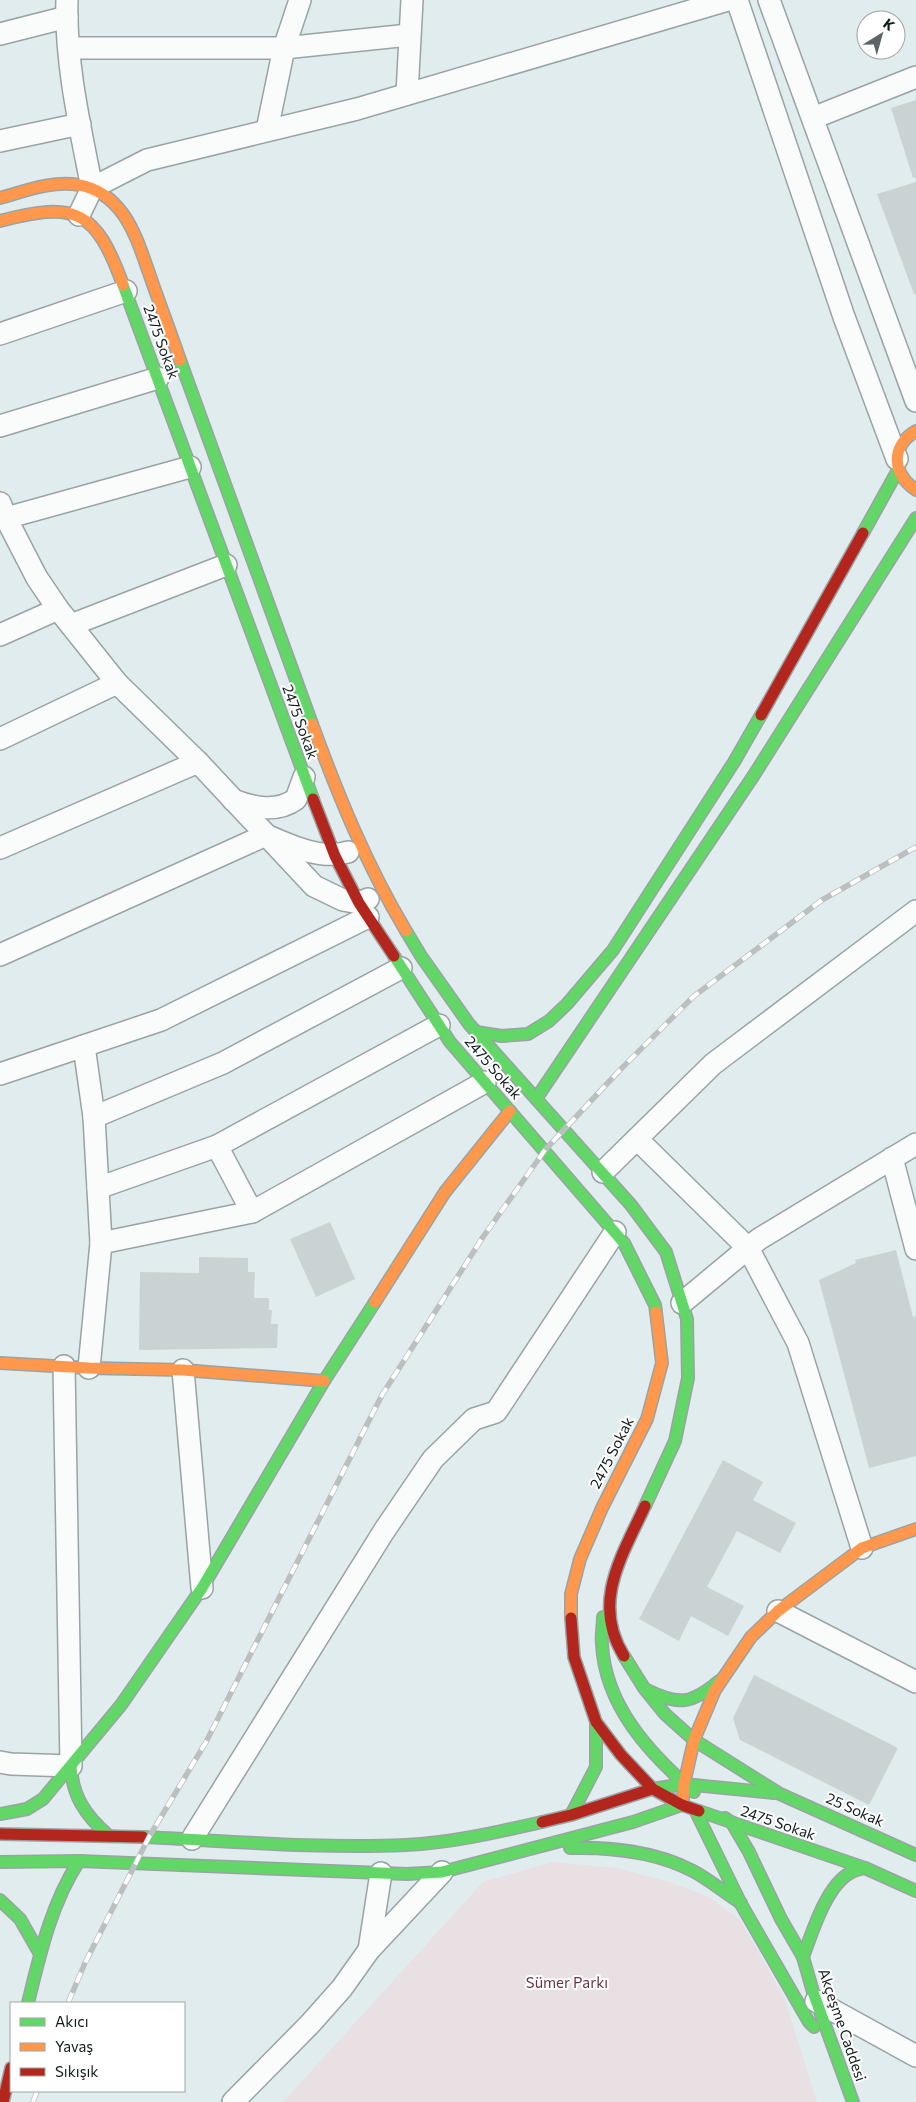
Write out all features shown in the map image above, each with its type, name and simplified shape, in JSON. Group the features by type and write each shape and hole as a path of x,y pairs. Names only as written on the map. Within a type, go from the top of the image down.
{"main road":[{"name":"2475 Sokak","path":"0,198 47,185 58,183 77,184 92,188 111,200 119,208 135,235 316,734 362,848 383,893 421,956 476,1032 631,1204 666,1252 687,1319 688,1378 675,1441 618,1565 609,1598 610,1622 622,1653 644,1688 665,1714 694,1740 780,1794"},
{"path":"0,221 50,210 62,210 80,215"},
{"name":"2475 Sokak","path":"80,215 91,225 105,244 116,264 304,777 335,856 363,910 450,1042 624,1242 655,1305 662,1363 646,1419 590,1533 580,1559 571,1594 571,1629 574,1657 596,1722 621,1755 653,1789 682,1805 865,1868"},
{"path":"476,1032 502,1036 528,1034 549,1021 567,1004 613,950 734,762 897,465 899,449 904,439 916,431"},
{"path":"897,465 903,480 916,490"},
{"path":"536,1099 754,775 916,518"},
{"path":"0,1815 27,1809 50,1793 121,1705 202,1588 324,1381 445,1192 510,1111"},
{"path":"0,1363 89,1368 183,1370 324,1381"},
{"path":"0,1862 79,1861 381,1873 442,1872 633,1822 682,1805 684,1784 694,1740 715,1690 751,1637 778,1610 862,1548 916,1529"},
{"path":"609,1598 601,1632 601,1649 606,1677 612,1690 644,1744 684,1784 732,1823"},
{"path":"644,1688 662,1698 683,1703 704,1694 722,1678"},
{"path":"571,1815 596,1767 596,1722"},
{"path":"71,1766 72,1785 77,1797 87,1815 108,1835"},
{"path":"0,1834 108,1835 358,1846 408,1845 452,1840 571,1815 653,1789 684,1784 780,1794"},
{"name":"25 Sokak","path":"780,1794 916,1855"},
{"path":"696,1810 742,1904 809,2022 834,2049"},
{"path":"0,1815 35,1816"},
{"name":"Akçeşme Caddesi","path":"732,1823 749,1852 781,1919 803,1957 816,2001 852,2102"},
{"path":"76,1824 108,1835"},
{"path":"531,1849 575,1848 618,1850 664,1859 694,1872 742,1904"},
{"path":"51,1873 79,1861"},
{"path":"28,2002 40,1954 63,1884 79,1861"},
{"path":"803,1957 822,1910 839,1882 848,1874 865,1868 916,1891"},
{"path":"0,1900 20,1919 40,1954"},
{"path":"3,2102 10,2072"}],"street":[{"path":"267,130 284,48 300,0"},
{"path":"406,94 412,0"},
{"path":"92,188 148,160 357,109 728,0"},
{"path":"737,0 844,317 897,465"},
{"path":"769,0 916,401"},
{"path":"0,34 67,8 69,48 92,188 80,215"},
{"path":"69,48 284,48 409,35"},
{"path":"813,118 916,77"},
{"path":"0,141 80,124"},
{"path":"0,334 126,291"},
{"path":"0,426 158,378"},
{"path":"190,467 3,511 37,578 65,617 118,683 198,762 314,886 333,897 363,910"},
{"path":"0,635 65,617 226,565"},
{"path":"0,739 118,683"},
{"path":"0,848 198,762"},
{"path":"233,800 255,807 281,806 296,799 304,777"},
{"path":"0,955 266,835 300,848 335,856 362,848"},
{"path":"0,1074 161,1020 363,910 383,893"},
{"path":"603,1172 713,1064 916,911"},
{"path":"94,1117 223,1063 401,968"},
{"path":"98,1188 217,1146 439,1025"},
{"path":"84,1046 94,1117 102,1243 89,1368"},
{"path":"102,1243 252,1212 485,1082"},
{"path":"636,1139 748,1248 798,1343 862,1548"},
{"path":"682,1303 759,1239 916,1144"},
{"path":"217,1146 252,1212"},
{"path":"892,1158 916,1249"},
{"path":"192,1839 384,1531 433,1459 474,1419 496,1412 615,1232"},
{"path":"0,1762 71,1766 64,1366"},
{"path":"183,1370 202,1588"},
{"path":"778,1610 916,1682"},
{"path":"233,2102 310,2024 342,1988 369,1950 442,1872"},
{"path":"369,1950 381,1873"},
{"path":"816,2001 916,2056"}],"green space":[{"name":"Sümer Parkı","path":"552,1862 617,1868 669,1882 709,1897 740,1920 784,1997 817,2102 283,2102 483,1882"}],"building":[{"path":"916,100 916,178 913,178 891,108"},
{"path":"916,182 916,294 914,294 877,194"},
{"path":"330,1222 355,1279 316,1297 290,1239"},
{"path":"896,1250 913,1317 916,1316 916,1456 869,1468 819,1280 856,1263 855,1260"},
{"path":"199,1257 248,1258 248,1272 255,1272 254,1298 269,1298 269,1310 272,1310 271,1324 278,1324 277,1348 139,1350 140,1272 199,1273"},
{"path":"723,1460 763,1482 753,1500 796,1523 780,1553 737,1531 707,1587 744,1606 728,1636 691,1616 679,1641 639,1619"},
{"path":"754,1675 898,1748 869,1805 740,1740 733,1718"}],"railway":[{"path":"68,2002 85,1963 149,1837 206,1742 382,1395 483,1237 545,1150 618,1072 694,996 822,900 916,847"},
{"path":"33,2102 37,2092"}],"traffic: fast":[{"path":"123,285 313,799"},
{"path":"180,360 312,724"},
{"path":"863,533 898,470"},
{"path":"536,1099 754,775 916,518"},
{"path":"476,1032 502,1036 528,1034 549,1021 567,1004 613,950 734,762 761,715"},
{"path":"406,931 421,956 469,1024 631,1205 666,1252 687,1319 688,1378 675,1441 645,1506"},
{"path":"394,956 450,1042 624,1243 655,1305 656,1312"},
{"path":"0,1814 27,1809 43,1799 121,1705 202,1588 324,1381 375,1302"},
{"path":"603,1617 602,1641 605,1667 611,1688 621,1708 646,1745 661,1762 694,1792"},
{"path":"624,1656 644,1688 665,1714 694,1740 780,1794 916,1855"},
{"path":"647,1690 668,1699 685,1700 701,1694 719,1681"},
{"path":"571,1815 596,1767 596,1722"},
{"path":"71,1766 77,1796 87,1813 108,1835"},
{"path":"652,1789 684,1784 774,1793"},
{"path":"0,1862 79,1861 407,1874 442,1872 633,1822 682,1805"},
{"path":"695,1810 741,1904 809,2022 814,2027"},
{"path":"699,1811 865,1868 916,1891"},
{"path":"725,1818 732,1823 749,1852 781,1919 803,1957 813,1992 853,2102"},
{"path":"143,1837 307,1845 406,1845 458,1839 542,1822"},
{"path":"570,1848 602,1848 664,1859 693,1871 741,1903"},
{"path":"28,2002 42,1948 54,1912 69,1877 79,1861"},
{"path":"803,1957 815,1923 834,1888 841,1879 850,1873 865,1868"},
{"path":"0,1900 20,1919 40,1954"}],"traffic: slow":[{"path":"0,198 39,187 69,184 86,186 109,199 123,214 135,235 180,360"},
{"path":"0,221 47,212 65,213 80,217 92,227 103,241 123,285"},
{"path":"916,431 902,444 897,460 902,476 916,490"},
{"path":"312,724 354,830 406,931"},
{"path":"375,1302 445,1192 510,1111"},
{"path":"571,1618 571,1594 580,1559 602,1508 647,1419 662,1363 656,1312"},
{"path":"0,1363 89,1368 183,1370 324,1381"},
{"path":"683,1800 684,1784 694,1740 715,1690 751,1637 778,1611 862,1548 916,1529"}],"traffic: jam":[{"path":"761,715 863,533"},
{"path":"313,799 335,856 359,903 394,956"},
{"path":"624,1656 614,1636 610,1617 610,1598 620,1561 645,1506"},
{"path":"571,1618 574,1657 596,1722 621,1755 653,1789 682,1805 699,1811"},
{"path":"542,1822 571,1815 652,1789"},
{"path":"0,1834 143,1837"},
{"path":"3,2102 10,2072"}]}
